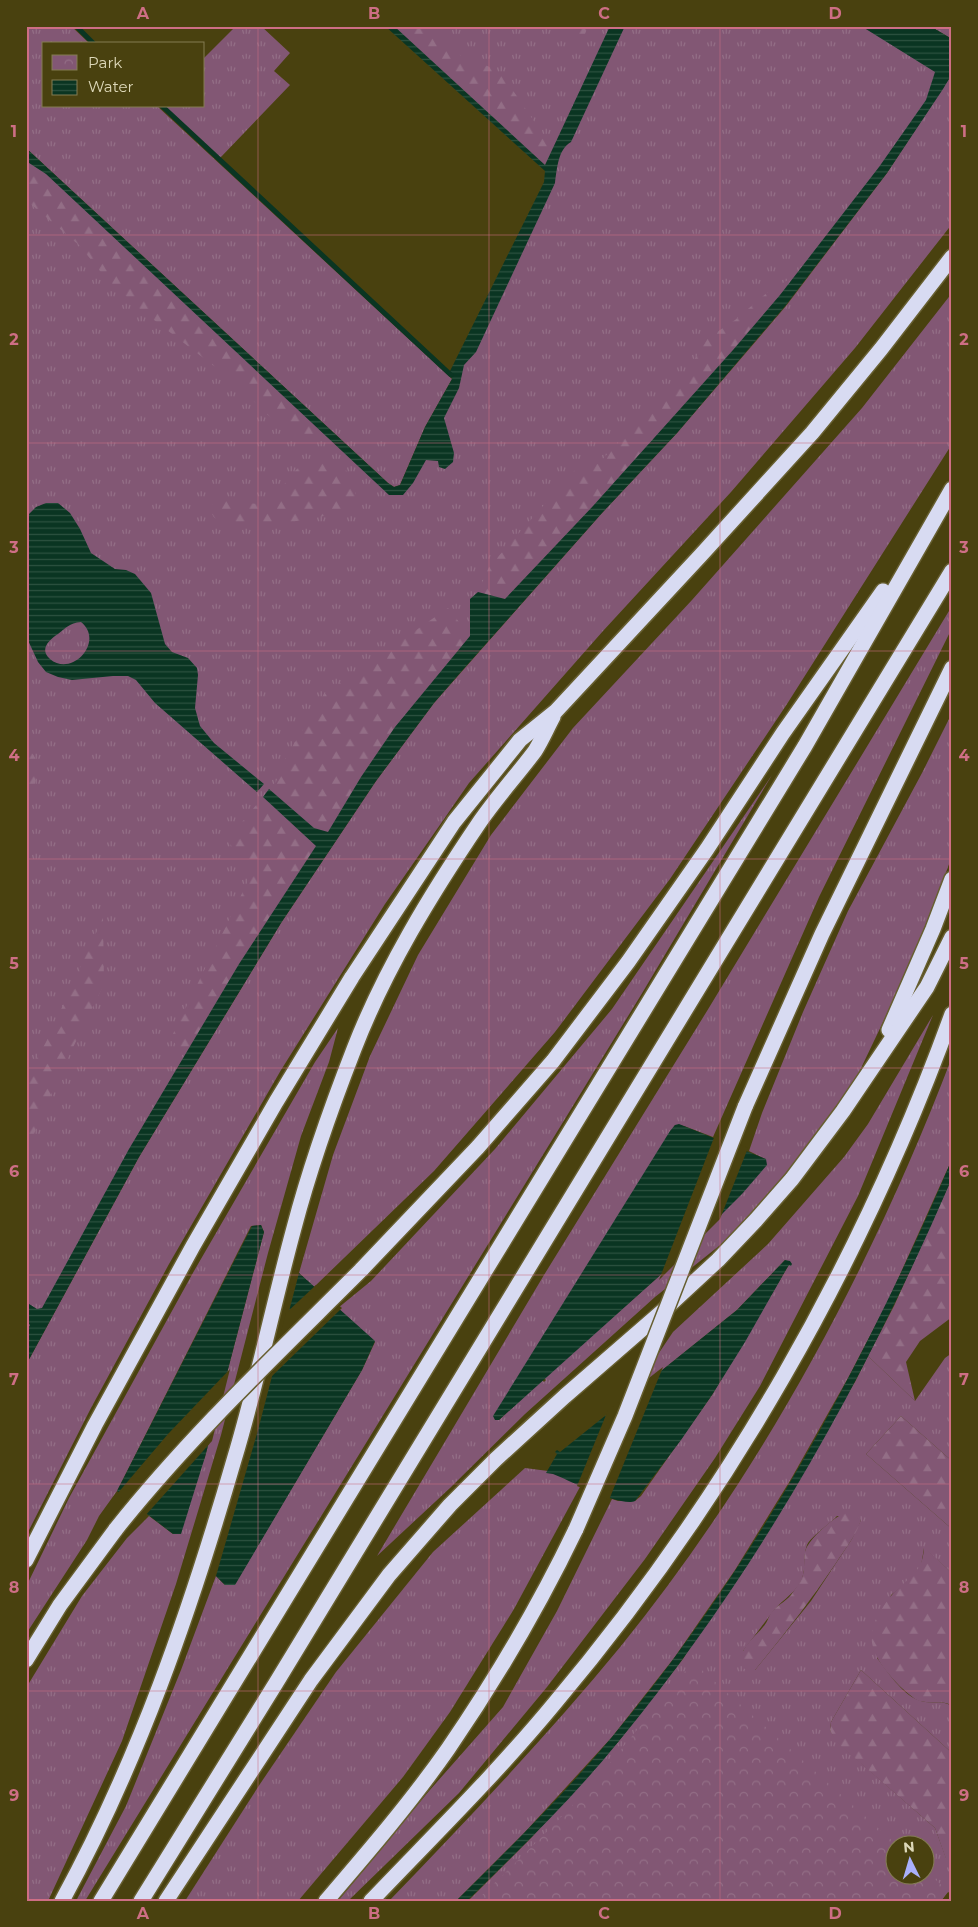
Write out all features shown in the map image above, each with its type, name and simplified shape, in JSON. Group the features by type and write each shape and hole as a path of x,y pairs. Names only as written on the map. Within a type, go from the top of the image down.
{"highway":[{"path":"26,1560 95,1424 193,1246 276,1102 352,977 414,880 454,822 520,740 556,711 812,433 881,349 952,257"},
{"path":"101,1901 805,746 952,489"},
{"path":"26,1660 60,1605 146,1492 201,1430 361,1270 478,1147 553,1061 645,938 708,849 783,732 933,520"},
{"path":"141,1901 952,571"},
{"path":"326,1901 412,1797 465,1723 507,1659 576,1529 625,1416 746,1107 822,934 952,668"},
{"path":"62,1901 79,1870 142,1734 192,1593 235,1458 295,1225 325,1126 355,1046 389,973 425,907 481,820 536,748 556,711"},
{"path":"873,1066 926,946 952,879"},
{"path":"166,1901 311,1680 343,1634 395,1568 450,1505 502,1453 664,1310 737,1240 798,1171 837,1119 927,987 952,937"},
{"path":"372,1901 498,1768 554,1704 625,1615 677,1545 716,1487 775,1392 843,1268 928,1080 952,1014"}],"green space":[{"path":"26,26 71,26 88,42 42,42 42,108 159,108 452,379 425,427 400,485 394,487 388,483 26,148"},
{"path":"236,26 261,26 290,53 274,71 290,85 220,158 164,108 205,108 205,57"},
{"path":"390,26 897,26 952,62 930,103 772,312 491,624 368,779 226,1001 26,1354 26,149 391,490 405,487 549,182 549,171"},
{"path":"394,26 434,26 461,56 495,69 503,76 553,149 545,166"},
{"path":"558,26 588,26 582,42"},
{"path":"930,26 952,26 952,39"},
{"path":"952,74 952,224 855,348 731,492 603,631 469,783 385,904 281,1070 169,1264 91,1408 26,1536 26,1365 139,1157 281,923 376,781 434,703 602,513 677,433 786,306 887,173"},
{"path":"26,161 46,174 323,433 297,435 273,420 232,380 141,310 104,276 80,246 26,200"},
{"path":"793,277 733,350 593,506 505,599 478,592 489,567 575,470 599,463 691,365 708,338 735,320 769,291"},
{"path":"952,293 952,444 787,704 670,879 555,1032 434,1171 314,1287 299,1273 333,1155 370,1056 418,955 491,835 573,728 692,600 862,408"},
{"path":"314,460 327,461 339,465 348,473 354,485 356,509 300,521 249,526 229,524 215,518 211,506 217,502 231,501 254,504 268,501 297,469"},
{"path":"952,606 952,628 819,897 713,1137 684,1126 675,1125 494,1418 499,1420 542,1380 544,1382 546,1380 544,1378 666,1270 765,1159 749,1151 762,1113 803,1012 848,911 952,713 952,856 934,905 895,997 852,1087 785,1177 734,1234 655,1297 525,1414 377,1556 544,1275 707,1011"},
{"path":"448,608 470,636 395,727 361,777 327,833 314,828 269,789 276,782 285,759 324,694"},
{"path":"31,752 37,762 37,774 31,797 26,799 26,753"},
{"path":"772,775 641,995 85,1901 76,1901 126,1806 181,1670 216,1576 225,1585 235,1584 362,1370 375,1342 338,1308 371,1281 495,1149 612,1009"},
{"path":"263,797 316,846 239,964 185,1057 171,1038 252,873 227,840"},
{"path":"103,918 104,984 61,1072 26,1152 26,1078 46,1042"},
{"path":"933,1015 858,1196 760,1386 715,1458 645,1559 547,1687 459,1793 348,1901 338,1901 429,1791 503,1707 557,1611 612,1499 635,1501 641,1496 712,1395 790,1263 785,1260 737,1310 630,1396 673,1332 768,1244 844,1157 868,1124"},
{"path":"338,1028 329,1062 301,1136 268,1253 221,1435 176,1584 122,1741 48,1901 26,1901 26,1688 82,1596 127,1538 149,1516 173,1534 205,1457 264,1232 261,1225 251,1226 117,1491 99,1516 87,1540 26,1634 26,1587 69,1498 194,1271 315,1062"},
{"path":"952,1057 952,1159 888,1301 848,1378 791,1479 735,1570 674,1658 612,1737 525,1832 456,1901 389,1901 508,1776 621,1646 673,1579 721,1509 767,1438 810,1364 850,1289 921,1135"},
{"path":"952,1178 952,1317 920,1341 906,1362 915,1401 868,1356 894,1306"},
{"path":"952,1353 952,1461 901,1416 866,1454 952,1529 952,1573 924,1548 921,1566 912,1578 891,1595 877,1658 895,1682 912,1697 922,1701 952,1706 952,1753 861,1670 831,1722 830,1730 836,1741 935,1828 946,1858 952,1860 952,1894 948,1892 941,1901 468,1901 532,1837 618,1742 683,1659 855,1382 868,1356 915,1401 945,1358","holes":["837,1516 861,1520 852,1539 811,1601 755,1670 743,1651 774,1610 800,1583 809,1541"]},
{"path":"901,1416 952,1461 952,1529 866,1454"},
{"path":"525,1468 548,1471 581,1485 514,1609 450,1712 403,1777 298,1901 185,1901 260,1784 336,1672 433,1552"},
{"path":"845,1513 855,1513 861,1520 850,1542 787,1631 755,1670 745,1669 742,1666 741,1655 771,1613 791,1595 800,1582 803,1575 807,1547 834,1519"},
{"path":"924,1547 952,1573 952,1706 943,1703 924,1702 911,1696 887,1672 880,1662 872,1643 872,1634 877,1616 891,1596 917,1570 921,1564"},
{"path":"693,1662 886,1835 886,1884 936,1884 936,1880 948,1891 941,1901 476,1901 539,1840 611,1762"},
{"path":"861,1670 952,1753 952,1860 946,1859 935,1828 835,1741 830,1730 831,1722"}],"water":[{"path":"385,26 394,26 545,165 610,26 625,26 571,142 563,149 555,183 476,352 464,365 459,388 444,418 454,453 453,462 445,469 439,467 438,461 426,460 413,483 403,495 389,495 46,174 26,161 26,148 388,483 394,487 400,485 425,427 452,379 450,371 544,182 545,171"},
{"path":"861,26 930,26 952,39 952,74 943,89 887,173 786,305 677,433 602,513 434,703 376,781 281,923 139,1157 26,1365 26,1332 30,1325 26,1321 26,1302 37,1309 42,1308 129,1149 239,964 316,846 263,797 269,789 314,828 328,832 361,777 395,727 470,636 470,599 478,592 505,599 593,506 780,295 879,167 926,100 935,72"},
{"path":"46,503 58,503 70,513 91,553 115,569 126,570 135,574 151,593 165,644 172,652 188,658 197,668 195,708 200,726 214,743 264,784 257,792 155,703 136,680 128,676 113,676 72,680 46,672 38,662 26,636 26,517 36,507","holes":["81,622 87,630 89,638 88,647 76,661 68,664 59,664 50,659 45,652 46,645 73,623"]},
{"path":"679,1124 766,1159 767,1165 742,1194 666,1270 499,1420 495,1420 493,1416 670,1131 675,1125"},
{"path":"952,1159 952,1178 919,1253 883,1327 805,1471 763,1541 718,1610 670,1676 583,1783 467,1901 456,1901 575,1780 664,1672 713,1604 759,1534 803,1461 844,1386 882,1311"},
{"path":"261,1225 264,1232 205,1457 181,1534 173,1534 117,1491 252,1226"},
{"path":"785,1260 790,1261 792,1264 787,1268 745,1342 681,1440 635,1501 619,1501 553,1474 546,1473 557,1454 555,1452 557,1450 560,1452 737,1310"},
{"path":"299,1273 375,1341 362,1370 235,1585 225,1585 216,1576 258,1430"}],"pier":[{"path":"715,1135 748,1148 720,1219 659,1280"},
{"path":"316,1285 342,1308 269,1379 286,1313"},
{"path":"663,1367 609,1500 577,1486 608,1410"},
{"path":"230,1369 212,1441 145,1516 117,1494 168,1434"}],"waterway":[{"path":"76,26 92,42"},
{"path":"164,108 451,375"}]}
